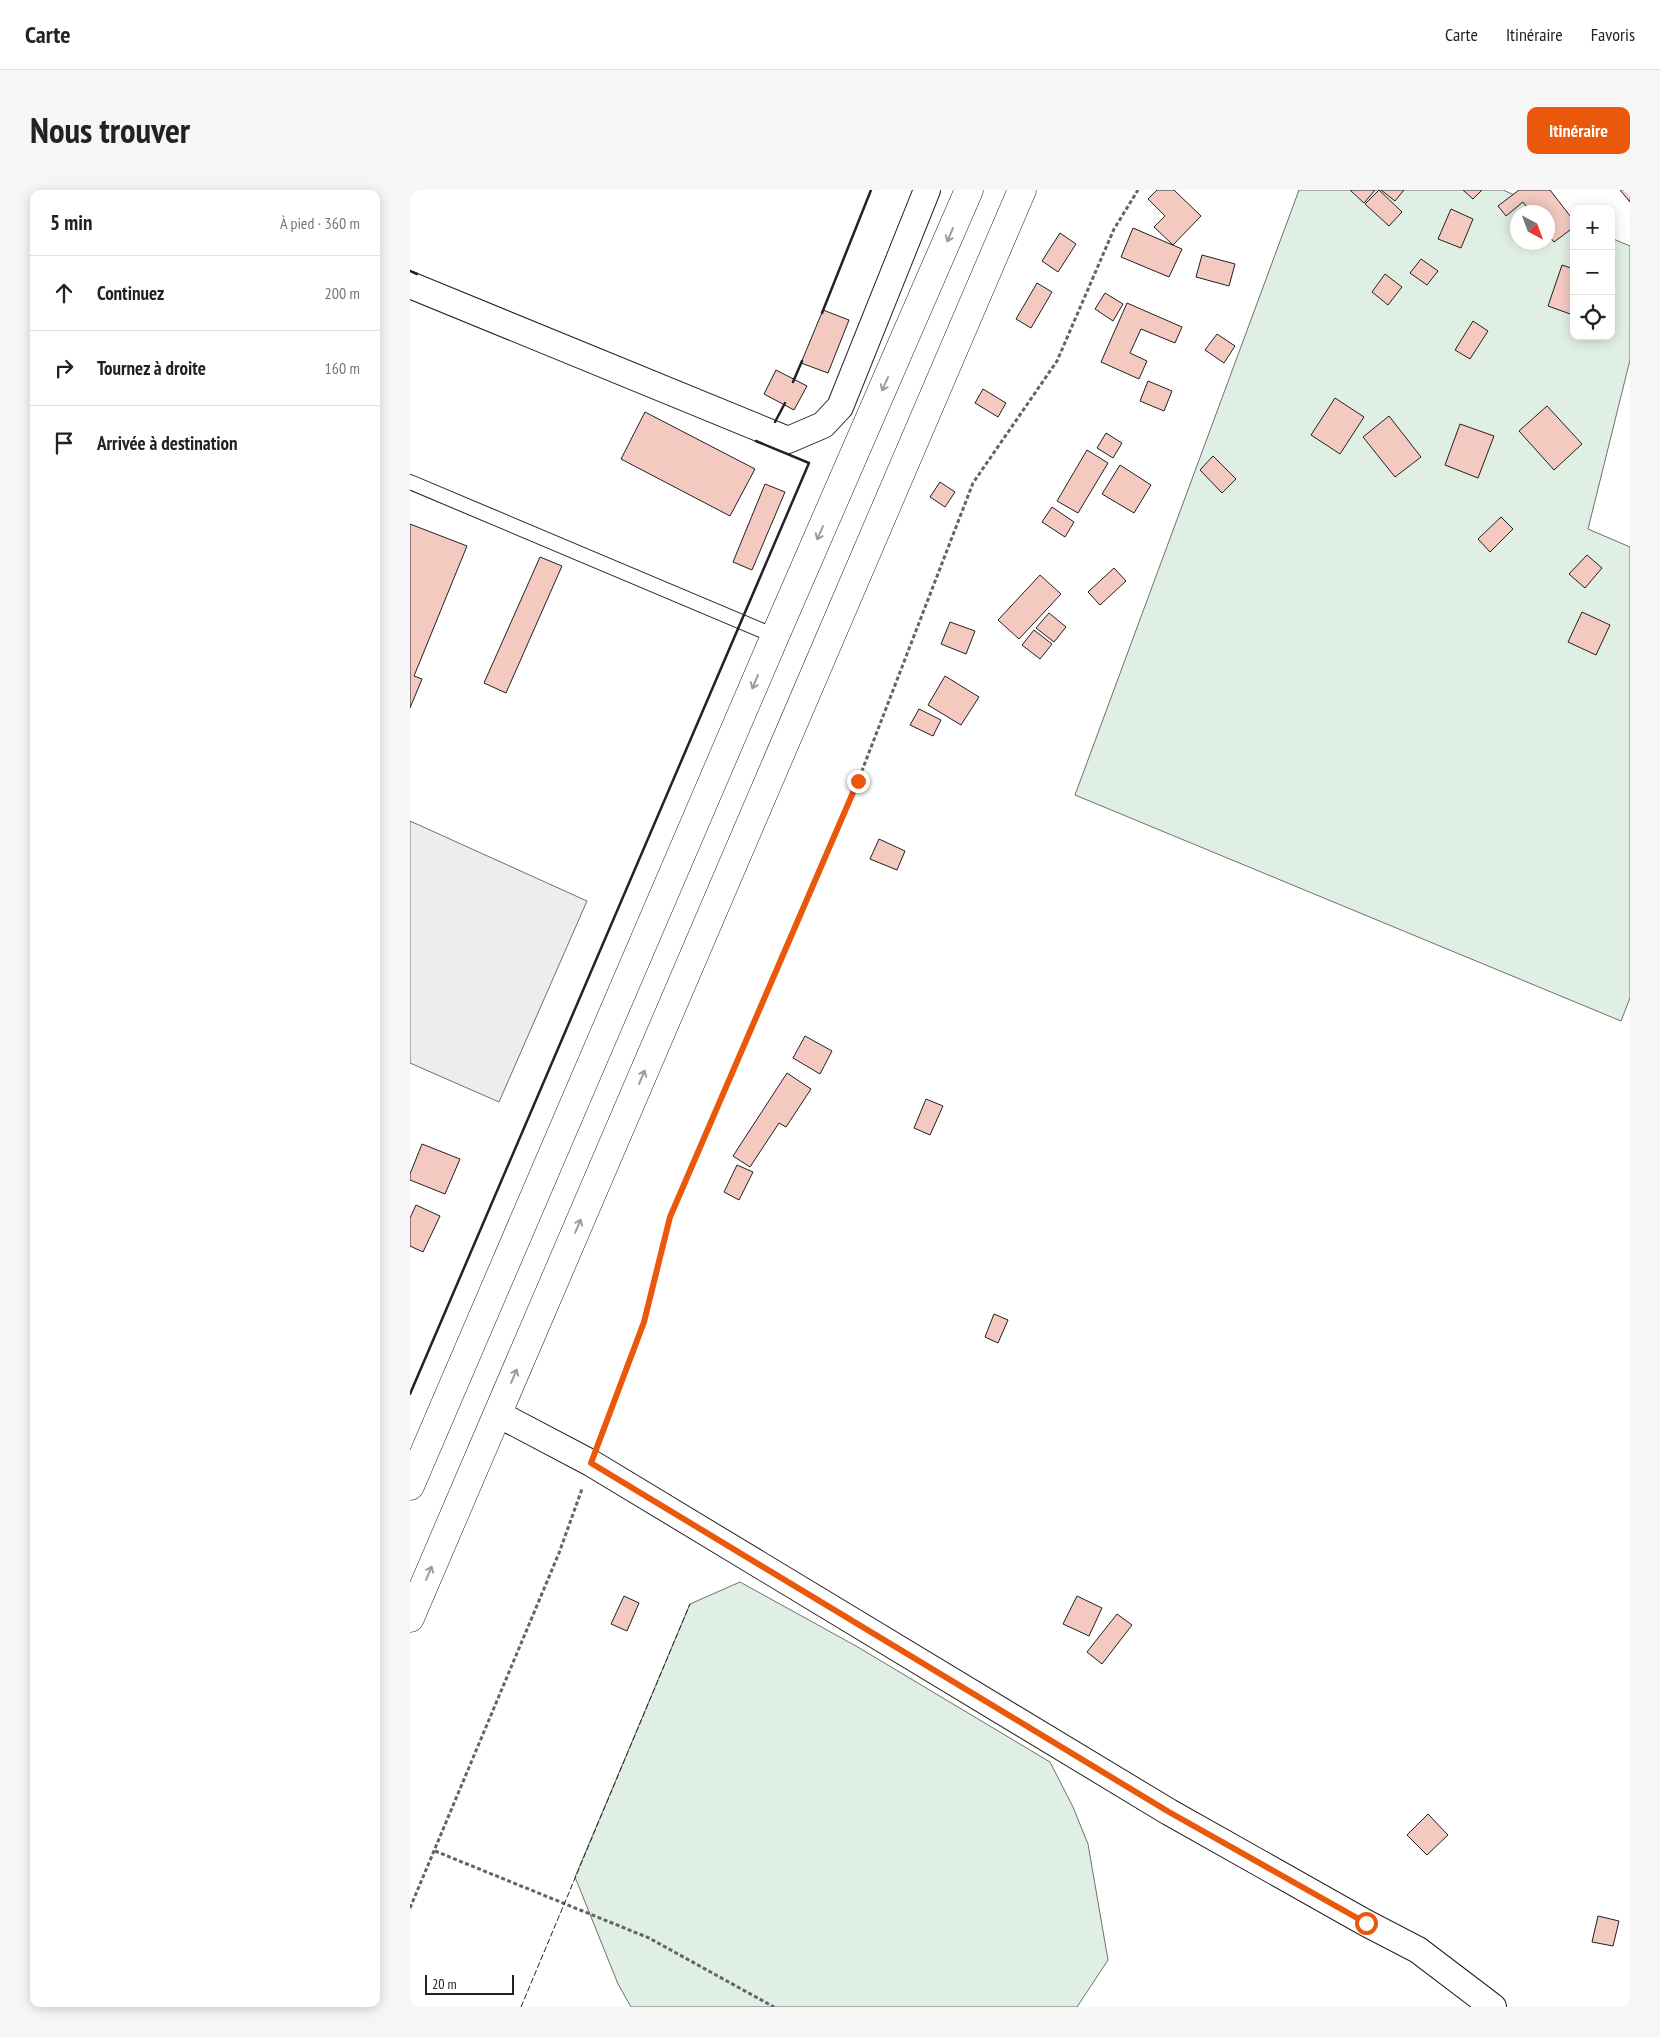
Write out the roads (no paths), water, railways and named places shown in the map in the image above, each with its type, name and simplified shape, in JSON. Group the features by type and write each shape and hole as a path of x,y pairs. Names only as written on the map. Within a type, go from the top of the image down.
{"highway":[{"path":"410,1486 969,190"},
{"path":"410,1618 1022,190"}],"street":[{"path":"410,285 788,440 823,425 840,407 927,190"},
{"path":"498,1414 591,1463 1169,1812 1366,1923 1418,1950 1493,2007"}],"lane":[{"path":"410,482 775,636"}]}
